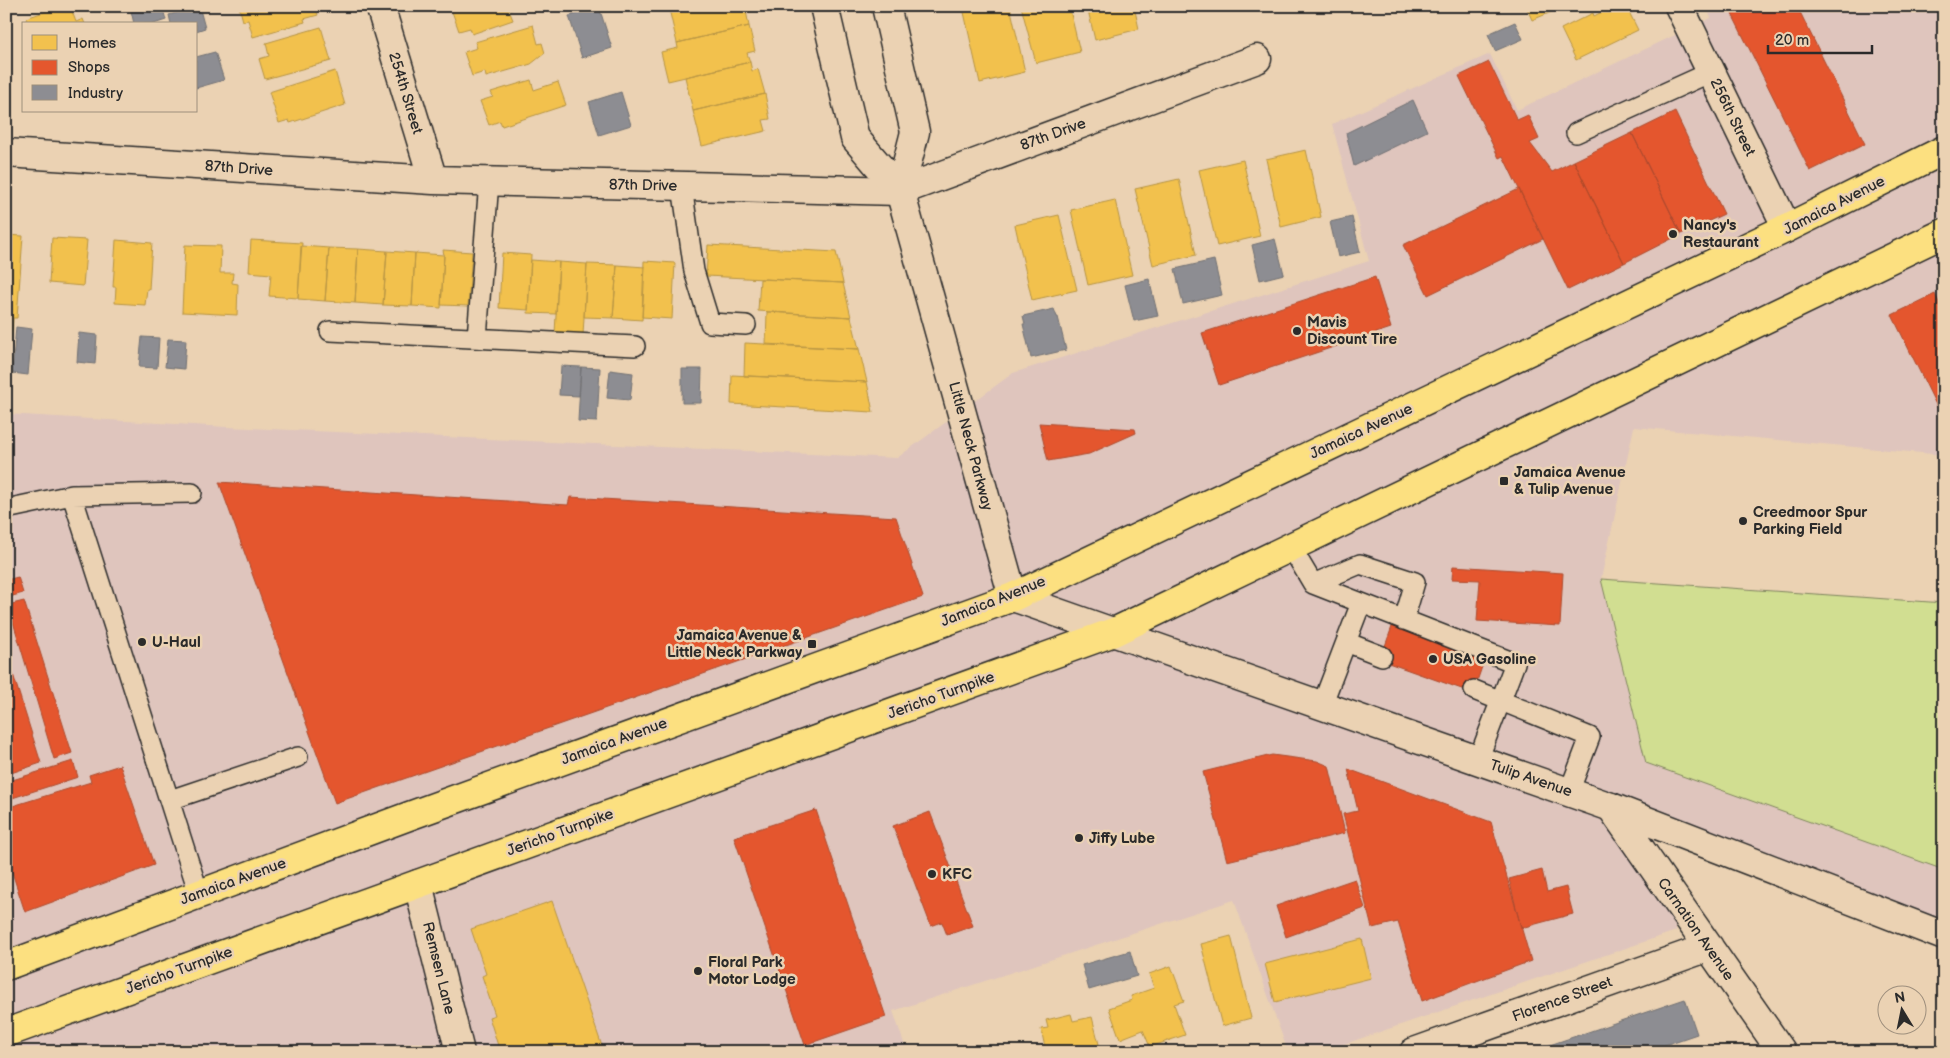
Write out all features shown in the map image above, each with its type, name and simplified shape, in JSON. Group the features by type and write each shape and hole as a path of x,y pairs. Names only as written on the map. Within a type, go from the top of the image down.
{"main road":[{"name":"Jamaica Avenue","path":"6,966 427,809 1012,597 1787,228 1944,150"},
{"path":"1114,632 1944,233"},
{"name":"Jericho Turnpike","path":"6,1033 1114,632"}],"street":[{"name":"254th Street","path":"380,6 433,180"},
{"name":"Little Neck Parkway","path":"824,6 855,138 900,191 1012,597"},
{"name":"Little Neck Parkway","path":"886,6 915,132 900,191"},
{"name":"256th Street","path":"1679,6 1787,228"},
{"name":"87th Drive","path":"6,153 433,180 900,191 1257,59"},
{"path":"1012,597 1114,632"},
{"name":"Tulip Avenue","path":"1114,632 1611,807 1944,936"},
{"name":"Carnation Avenue","path":"1611,807 1782,1052"},
{"name":"Remsen Lane","path":"418,884 460,1052"},
{"name":"Florence Street","path":"1414,1052 1709,947"}],"lane":[{"path":"1576,133 1711,72"},
{"path":"477,338 489,181"},
{"path":"682,186 694,271 710,323 746,325"},
{"path":"330,331 635,346"},
{"path":"6,509 72,495 192,493"},
{"path":"72,495 199,894"},
{"path":"1291,546 1313,584 1515,664 1478,760"},
{"path":"1313,584 1360,564 1415,582 1404,620"},
{"path":"1322,705 1361,603"},
{"path":"1346,642 1382,656"},
{"path":"1474,690 1590,737 1569,792"},
{"path":"170,800 298,757"}],"shaded area":[{"path":"1706,6 1944,6 1944,455 1634,427 1601,579 1646,763 1944,870 1944,941 1652,835 1676,931 1321,1052 1288,1052 1234,900 893,1011 907,1052 6,1052 6,414 227,427 897,458 1013,373 1369,261 1332,124 1490,54 1517,110 1711,18"}],"green space":[{"path":"1601,579 1944,603 1944,870 1646,763"}],"building: Homes":[{"path":"62,6 70,6 76,22 27,22 26,18"},
{"path":"239,6 315,6 318,15 304,19 305,22 253,37 248,20 243,21"},
{"path":"450,6 519,6 509,10 513,20 472,34 470,28 459,31"},
{"path":"682,6 745,6 749,26 677,43 669,9"},
{"path":"970,6 1010,6 1025,72 980,83 963,8"},
{"path":"1021,6 1069,6 1080,52 1036,63"},
{"path":"1087,6 1134,6 1139,29 1095,40"},
{"path":"1526,6 1566,6 1532,20"},
{"path":"1614,6 1626,6 1638,30 1576,60 1561,29 1593,13 1594,16"},
{"path":"533,25 538,44 542,43 545,53 531,64 486,77 485,72 472,76 464,52 477,48 475,42"},
{"path":"749,26 755,51 747,53 750,62 668,81 661,52 678,48 677,43"},
{"path":"321,27 331,61 265,79 259,59 269,56 266,43"},
{"path":"750,62 752,71 758,69 765,94 693,111 685,77"},
{"path":"335,71 345,105 290,123 289,120 279,123 269,92"},
{"path":"531,80 534,90 558,82 566,105 502,126 500,121 489,125 480,101 493,97 491,92"},
{"path":"765,94 770,119 763,120 766,131 702,146 693,111"},
{"path":"1306,150 1321,217 1281,227 1266,159"},
{"path":"1243,160 1260,236 1217,246 1199,170"},
{"path":"1179,179 1196,255 1153,265 1135,189"},
{"path":"1115,200 1132,275 1088,285 1071,210"},
{"path":"1059,215 1077,290 1032,300 1015,225"},
{"path":"6,235 23,236 17,318 13,318 11,343 6,343"},
{"path":"52,238 87,240 83,286 49,283"},
{"path":"116,240 152,243 149,289 147,289 145,305 115,303 116,287 113,287"},
{"path":"251,240 302,243 298,298 269,296 271,274 249,272"},
{"path":"185,245 221,246 220,273 233,273 232,283 238,284 237,315 182,312"},
{"path":"708,245 836,252 843,283 706,276"},
{"path":"301,246 329,248 325,301 298,299"},
{"path":"329,248 358,249 355,303 325,301"},
{"path":"358,249 387,251 383,305 355,303"},
{"path":"443,250 472,252 468,306 441,305"},
{"path":"387,251 415,253 412,306 383,305"},
{"path":"415,253 444,255 441,308 412,306"},
{"path":"502,253 531,255 528,310 499,308"},
{"path":"531,260 559,262 556,314 528,313"},
{"path":"644,261 675,263 672,319 642,317"},
{"path":"559,262 587,264 583,335 555,333"},
{"path":"587,264 617,265 613,318 584,317"},
{"path":"617,265 645,267 642,320 613,318"},
{"path":"760,279 843,283 851,317 758,311"},
{"path":"767,312 851,317 859,349 766,345"},
{"path":"745,343 859,349 867,382 744,376"},
{"path":"732,375 867,382 873,412 731,404"},
{"path":"552,901 604,1052 500,1052 489,1017 495,1015 482,976 486,974 471,929"},
{"path":"1231,936 1251,1018 1222,1026 1201,944"},
{"path":"1362,939 1371,978 1275,1002 1265,964"},
{"path":"1171,966 1184,1001 1174,1004 1185,1035 1150,1047 1143,1030 1120,1039 1109,1008 1132,1000 1131,996 1154,988 1149,974"},
{"path":"1071,1014 1073,1021 1092,1017 1101,1052 1046,1052 1041,1029 1048,1028 1046,1020"}],"building: Shops":[{"path":"1747,6 1797,6 1865,144 1810,171 1732,14"},
{"path":"1489,62 1517,120 1528,115 1539,139 1530,143 1552,172 1574,161 1624,263 1568,290 1503,156 1499,158 1459,76"},
{"path":"1675,112 1724,214 1681,234 1632,133"},
{"path":"1632,133 1681,234 1624,263 1574,161"},
{"path":"1519,189 1543,239 1428,295 1403,245"},
{"name":"Mavis Discount Tire","path":"1375,277 1391,328 1219,385 1202,333"},
{"path":"1935,294 1944,313 1944,413 1941,415 1892,315"},
{"path":"1039,423 1135,429 1136,433 1089,454 1048,461"},
{"path":"219,482 568,505 570,497 896,517 923,597 335,803"},
{"path":"1453,566 1563,573 1560,626 1477,621 1480,580 1452,579"},
{"path":"18,577 23,593 6,598 6,580"},
{"path":"24,601 72,753 54,759 8,605"},
{"name":"USA Gasoline","path":"1393,624 1485,658 1473,693 1380,660"},
{"path":"6,652 41,763 8,774 6,770"},
{"path":"1272,755 1317,761 1329,766 1345,833 1227,861 1203,772"},
{"path":"73,761 78,777 6,800 6,782"},
{"path":"120,765 154,865 25,912 6,854 6,808 91,782 89,775"},
{"path":"1348,769 1491,822 1531,961 1422,1001 1398,922 1372,928 1343,814 1358,811"},
{"path":"816,810 886,1017 805,1045 734,837"},
{"name":"KFC","path":"930,812 973,926 947,935 942,922 931,926 893,826"},
{"path":"1542,870 1547,892 1566,887 1573,914 1521,928 1509,879"},
{"path":"1355,879 1365,908 1286,937 1276,906"}],"building: Industry":[{"path":"130,6 162,6 166,20 160,22 134,22"},
{"path":"199,6 205,28 198,30 198,22 171,22 169,15"},
{"path":"599,7 612,48 582,58 569,16"},
{"path":"1515,22 1523,39 1495,51 1488,34"},
{"path":"215,52 224,80 198,87 198,56"},
{"path":"621,92 631,125 599,135 589,102"},
{"path":"1413,100 1427,131 1354,166 1346,133"},
{"path":"1352,217 1360,252 1338,257 1330,222"},
{"path":"1275,239 1284,274 1260,280 1252,245"},
{"path":"1214,260 1222,295 1183,304 1175,269"},
{"path":"1149,279 1158,316 1134,321 1125,285"},
{"path":"1054,309 1058,317 1066,350 1031,358 1023,316"},
{"path":"16,327 32,329 28,375 12,373"},
{"path":"79,333 97,335 95,364 77,362"},
{"path":"142,337 159,338 157,368 139,367"},
{"path":"168,339 186,340 184,369 165,367"},
{"path":"561,366 581,367 579,396 559,395"},
{"path":"581,367 600,368 597,422 578,421"},
{"path":"682,369 702,369 701,403 682,403"},
{"path":"610,370 633,373 630,400 607,398"},
{"path":"1130,951 1137,976 1089,990 1082,965"},
{"path":"1685,999 1697,1034 1644,1052 1539,1052 1538,1049"}],"place":[{"name":"Nancy's Restaurant","path":"1673,234"},
{"name":"Mavis Discount Tire","path":"1297,331"},
{"name":"Jamaica Avenue & Tulip Avenue","path":"1504,481"},
{"name":"Creedmoor Spur Parking Field","path":"1743,521"},
{"name":"U-Haul","path":"142,642"},
{"name":"Jamaica Avenue & Little Neck Parkway","path":"812,644"},
{"name":"USA Gasoline","path":"1433,659"},
{"name":"Jiffy Lube","path":"1079,838"},
{"name":"KFC","path":"932,874"},
{"name":"Floral Park Motor Lodge","path":"698,971"}]}
